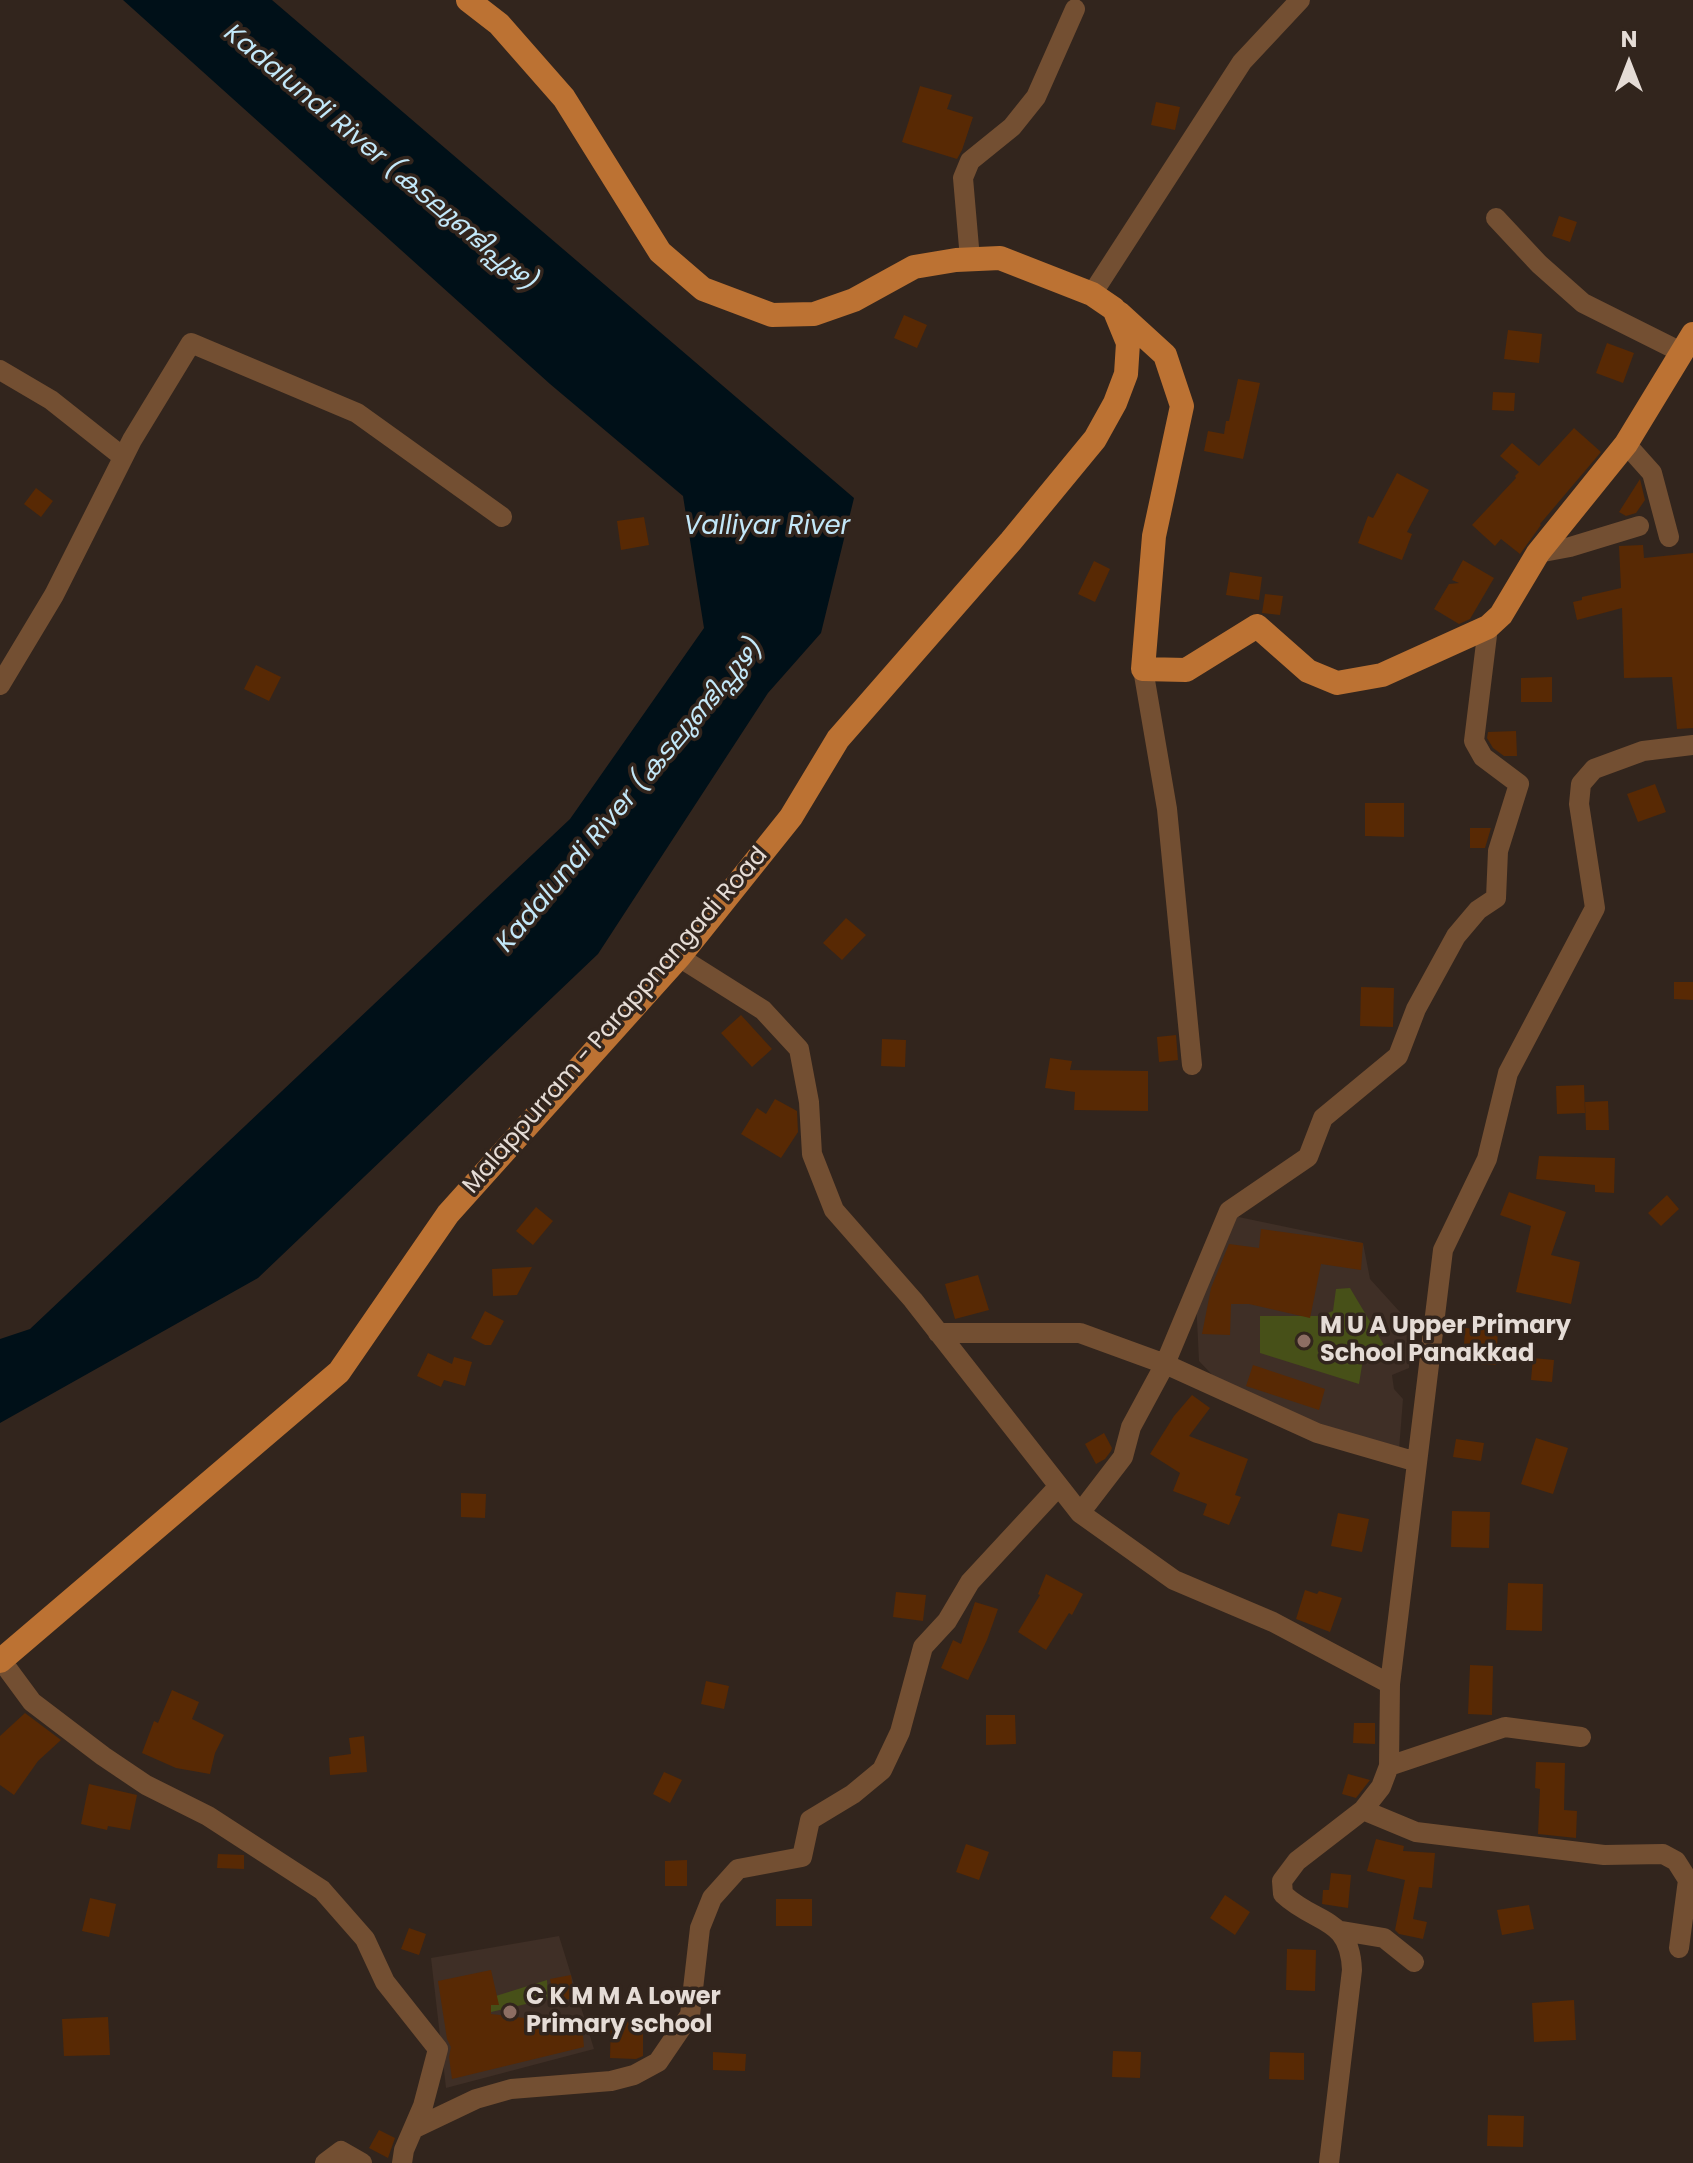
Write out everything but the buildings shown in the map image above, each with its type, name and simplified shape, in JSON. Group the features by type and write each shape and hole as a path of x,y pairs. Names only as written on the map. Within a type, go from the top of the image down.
{"main road":[{"path":"468,0 499,24 564,98 660,252 703,289 772,315 814,314 854,300 914,267 1000,258 1092,294 1114,309 1165,355 1182,406 1154,536 1143,669 1186,670 1257,626 1308,671 1337,683 1382,675 1488,627 1501,615 1538,553 1626,444 1687,343"},
{"name":"Malappurram - Parappnangadi Road","path":"1,1660 339,1372 448,1214 679,957 791,817 838,739 1011,541 1095,439 1115,403 1126,374 1128,343 1114,309"}],"street":[{"path":"1092,294 1242,62 1300,0"},
{"path":"970,259 963,178 970,161 1012,127 1036,97 1075,9"},
{"path":"1496,218 1539,264 1583,303 1687,343"},
{"path":"0,685 54,595 123,457 191,343 357,413 502,517"},
{"path":"0,370 51,400 123,457"},
{"path":"1626,444 1652,473 1669,537"},
{"path":"1538,553 1570,547 1639,526"},
{"path":"1080,1513 1123,1457 1131,1427 1165,1364 1229,1211 1308,1157 1323,1118 1398,1056 1416,1009 1456,936 1478,910 1496,898 1498,851 1519,784 1483,757 1474,741 1488,627"},
{"path":"1143,669 1167,809 1192,1065"},
{"path":"1414,1962 1384,1938 1342,1931 1293,1903 1283,1894 1282,1881 1297,1861 1363,1810 1381,1787 1389,1766 1390,1684 1443,1250 1487,1159 1508,1073 1595,908 1579,804 1581,784 1594,769 1643,751 1693,745"},
{"path":"679,957 763,1010 799,1049 809,1102 812,1154 834,1210 913,1300 1080,1513 1174,1580 1273,1622 1390,1684"},
{"path":"938,1333 1080,1333 1165,1364 1317,1433 1417,1462"},
{"path":"413,2129 476,2099 511,2089 611,2081 634,2075 658,2062 690,2015 700,1928 712,1898 738,1869 802,1857 810,1820 853,1794 882,1770 900,1732 923,1647 947,1621 970,1582 1058,1487"},
{"path":"1,1660 32,1702 146,1785 208,1816 322,1890 365,1939 385,1982 438,2049 423,2106 402,2163"},
{"path":"1389,1766 1505,1727 1581,1737"},
{"path":"1363,1810 1416,1832 1604,1855 1663,1854 1676,1861 1688,1880 1679,1948"},
{"path":"1329,2163 1352,1970 1351,1952 1342,1931"},
{"path":"325,2163 341,2151 362,2163"}],"shaded area":[{"name":"M U A Upper Primary School Panakkad","path":"1229,1215 1363,1243 1370,1279 1409,1322 1409,1368 1392,1375 1394,1389 1403,1399 1399,1450 1332,1430 1222,1385 1199,1361 1196,1299"},
{"name":"C K M M A Lower Primary school","path":"559,1936 594,2049 446,2088 431,1958"}],"green space":[{"path":"1350,1288 1384,1345 1364,1353 1359,1384 1260,1353 1260,1316 1320,1316 1333,1311 1336,1289"},
{"path":"547,1980 548,1999 469,2017 467,2005"}],"water":[{"name":"Valliyar River","path":"123,0 272,0 854,498 821,633 768,693 598,954 258,1278 0,1423 0,1339 30,1329 570,819 704,628 683,496 550,384"}],"place":[{"name":"M U A Upper Primary School Panakkad","path":"1304,1341"},
{"name":"C K M M A Lower Primary school","path":"510,2012"}],"water label":[{"name":"Kadalundi River (കടലുണ്ടിപ്പുഴ)","path":"380,159"},
{"name":"Kadalundi River (കടലുണ്ടിപ്പുഴ)","path":"631,796"}]}
